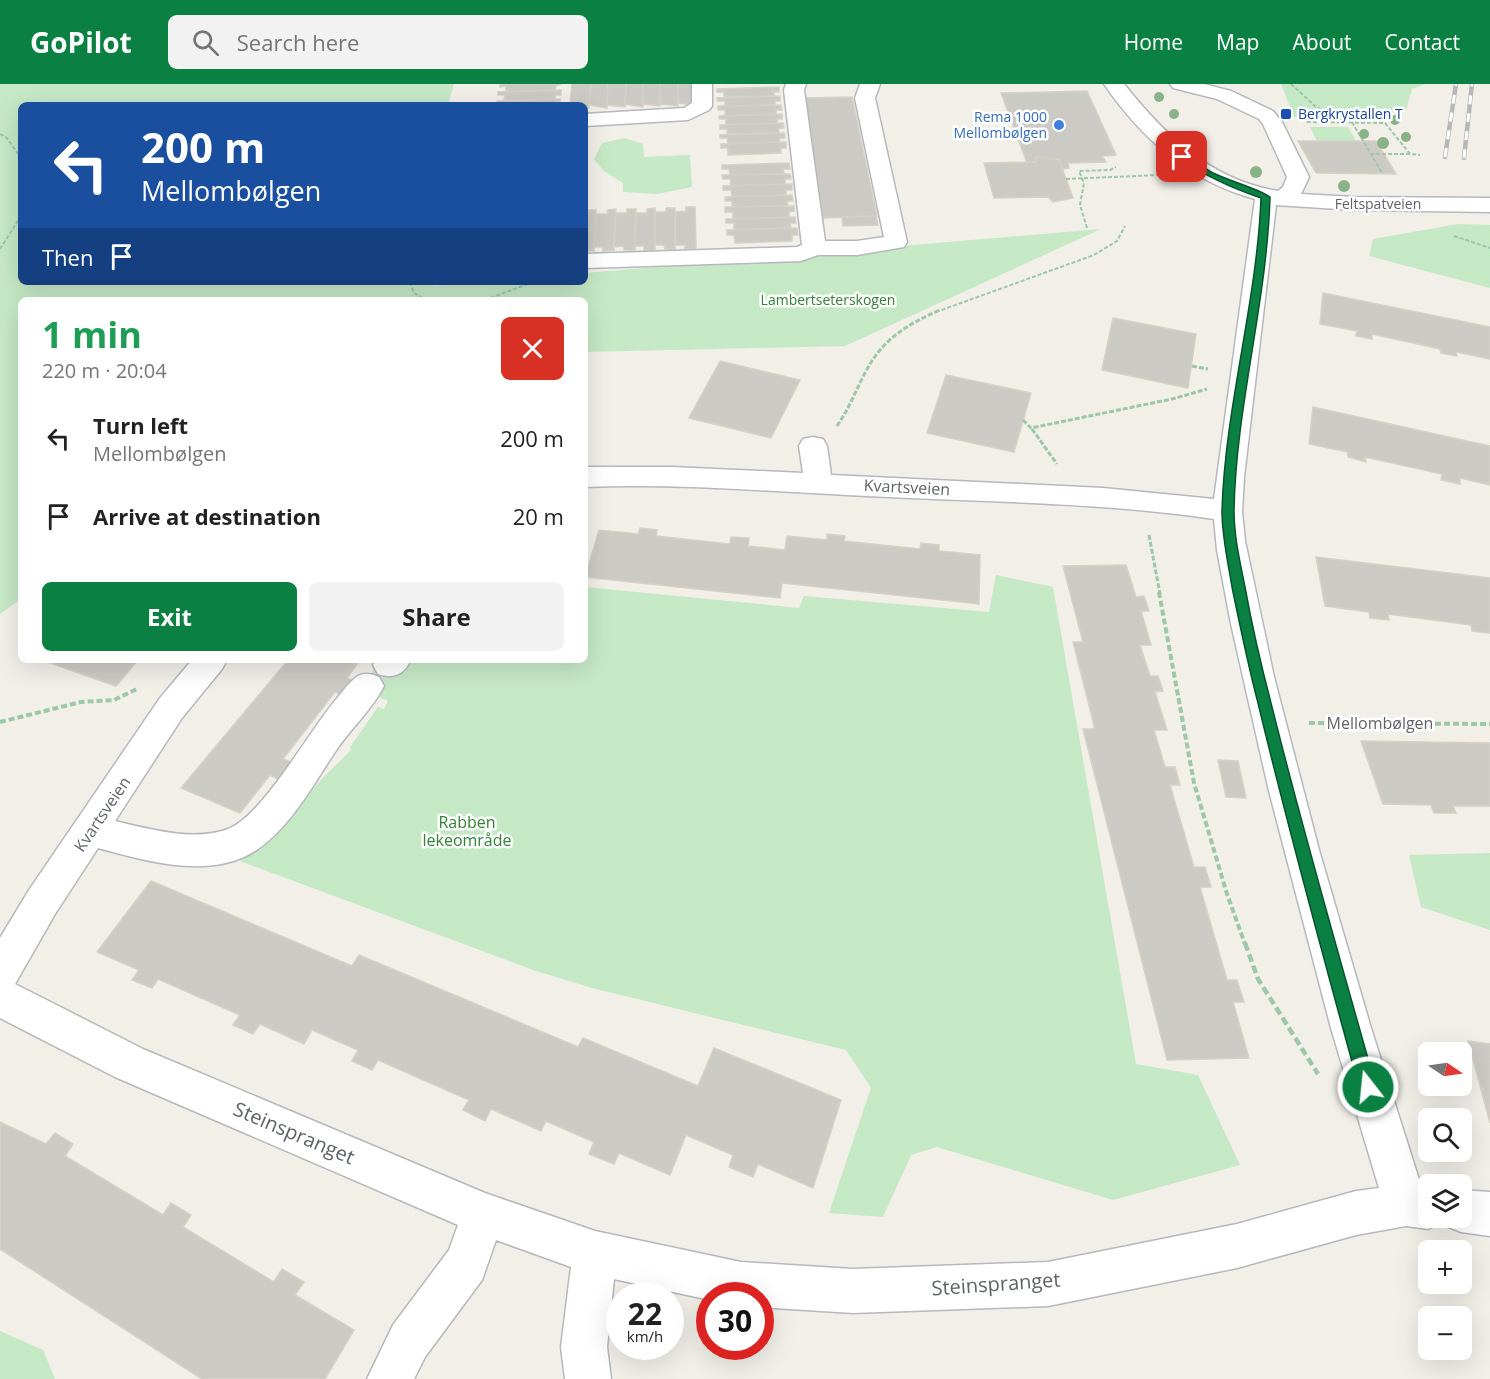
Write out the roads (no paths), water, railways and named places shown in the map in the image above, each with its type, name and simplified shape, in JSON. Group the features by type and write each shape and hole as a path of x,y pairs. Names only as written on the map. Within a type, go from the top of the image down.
{"street":[{"path":"588,120 688,114 702,106 702,84"},
{"path":"796,84 794,90 814,248"},
{"path":"588,261 801,254 814,248 857,248 896,242 865,98 870,84"},
{"path":"1114,84 1168,146 1206,173 1232,185 1273,198 1293,189 1298,177 1272,122 1257,109 1242,102 1180,84"},
{"path":"1273,198 1263,237 1234,439 1228,511 1229,540 1243,613 1269,722 1342,1000 1374,1109 1417,1207"},
{"name":"Feltspatveien","path":"1273,198 1329,204 1490,205"},
{"path":"813,446 818,484"},
{"name":"Kvartsveien","path":"588,477 636,475 891,486 1128,499 1185,504 1228,511"},
{"name":"Kvartsveien","path":"0,973 29,899 91,831 171,708 208,663"},
{"path":"91,831 161,846 211,849 234,845 253,833 282,800 336,724 384,670"},
{"name":"Steinspranget","path":"0,997 129,1063 484,1214 595,1253 741,1284 853,1291 1048,1284 1237,1246 1356,1213 1417,1207"},
{"path":"1472,1212 1490,1214"},
{"path":"390,1379 410,1341 466,1264 484,1214"},
{"path":"588,1379 584,1347 595,1253"}],"railway":[{"path":"1445,157 1456,84"},
{"path":"1464,158 1472,84"}],"place":[{"name":"Bergkrystallen T","path":"1286,114"},
{"name":"Rema 1000 Mellombølgen","path":"1059,125"}],"park label":[{"name":"Lambertseterskogen","path":"828,300"},
{"name":"Rabben lekeområde","path":"467,831"}]}
